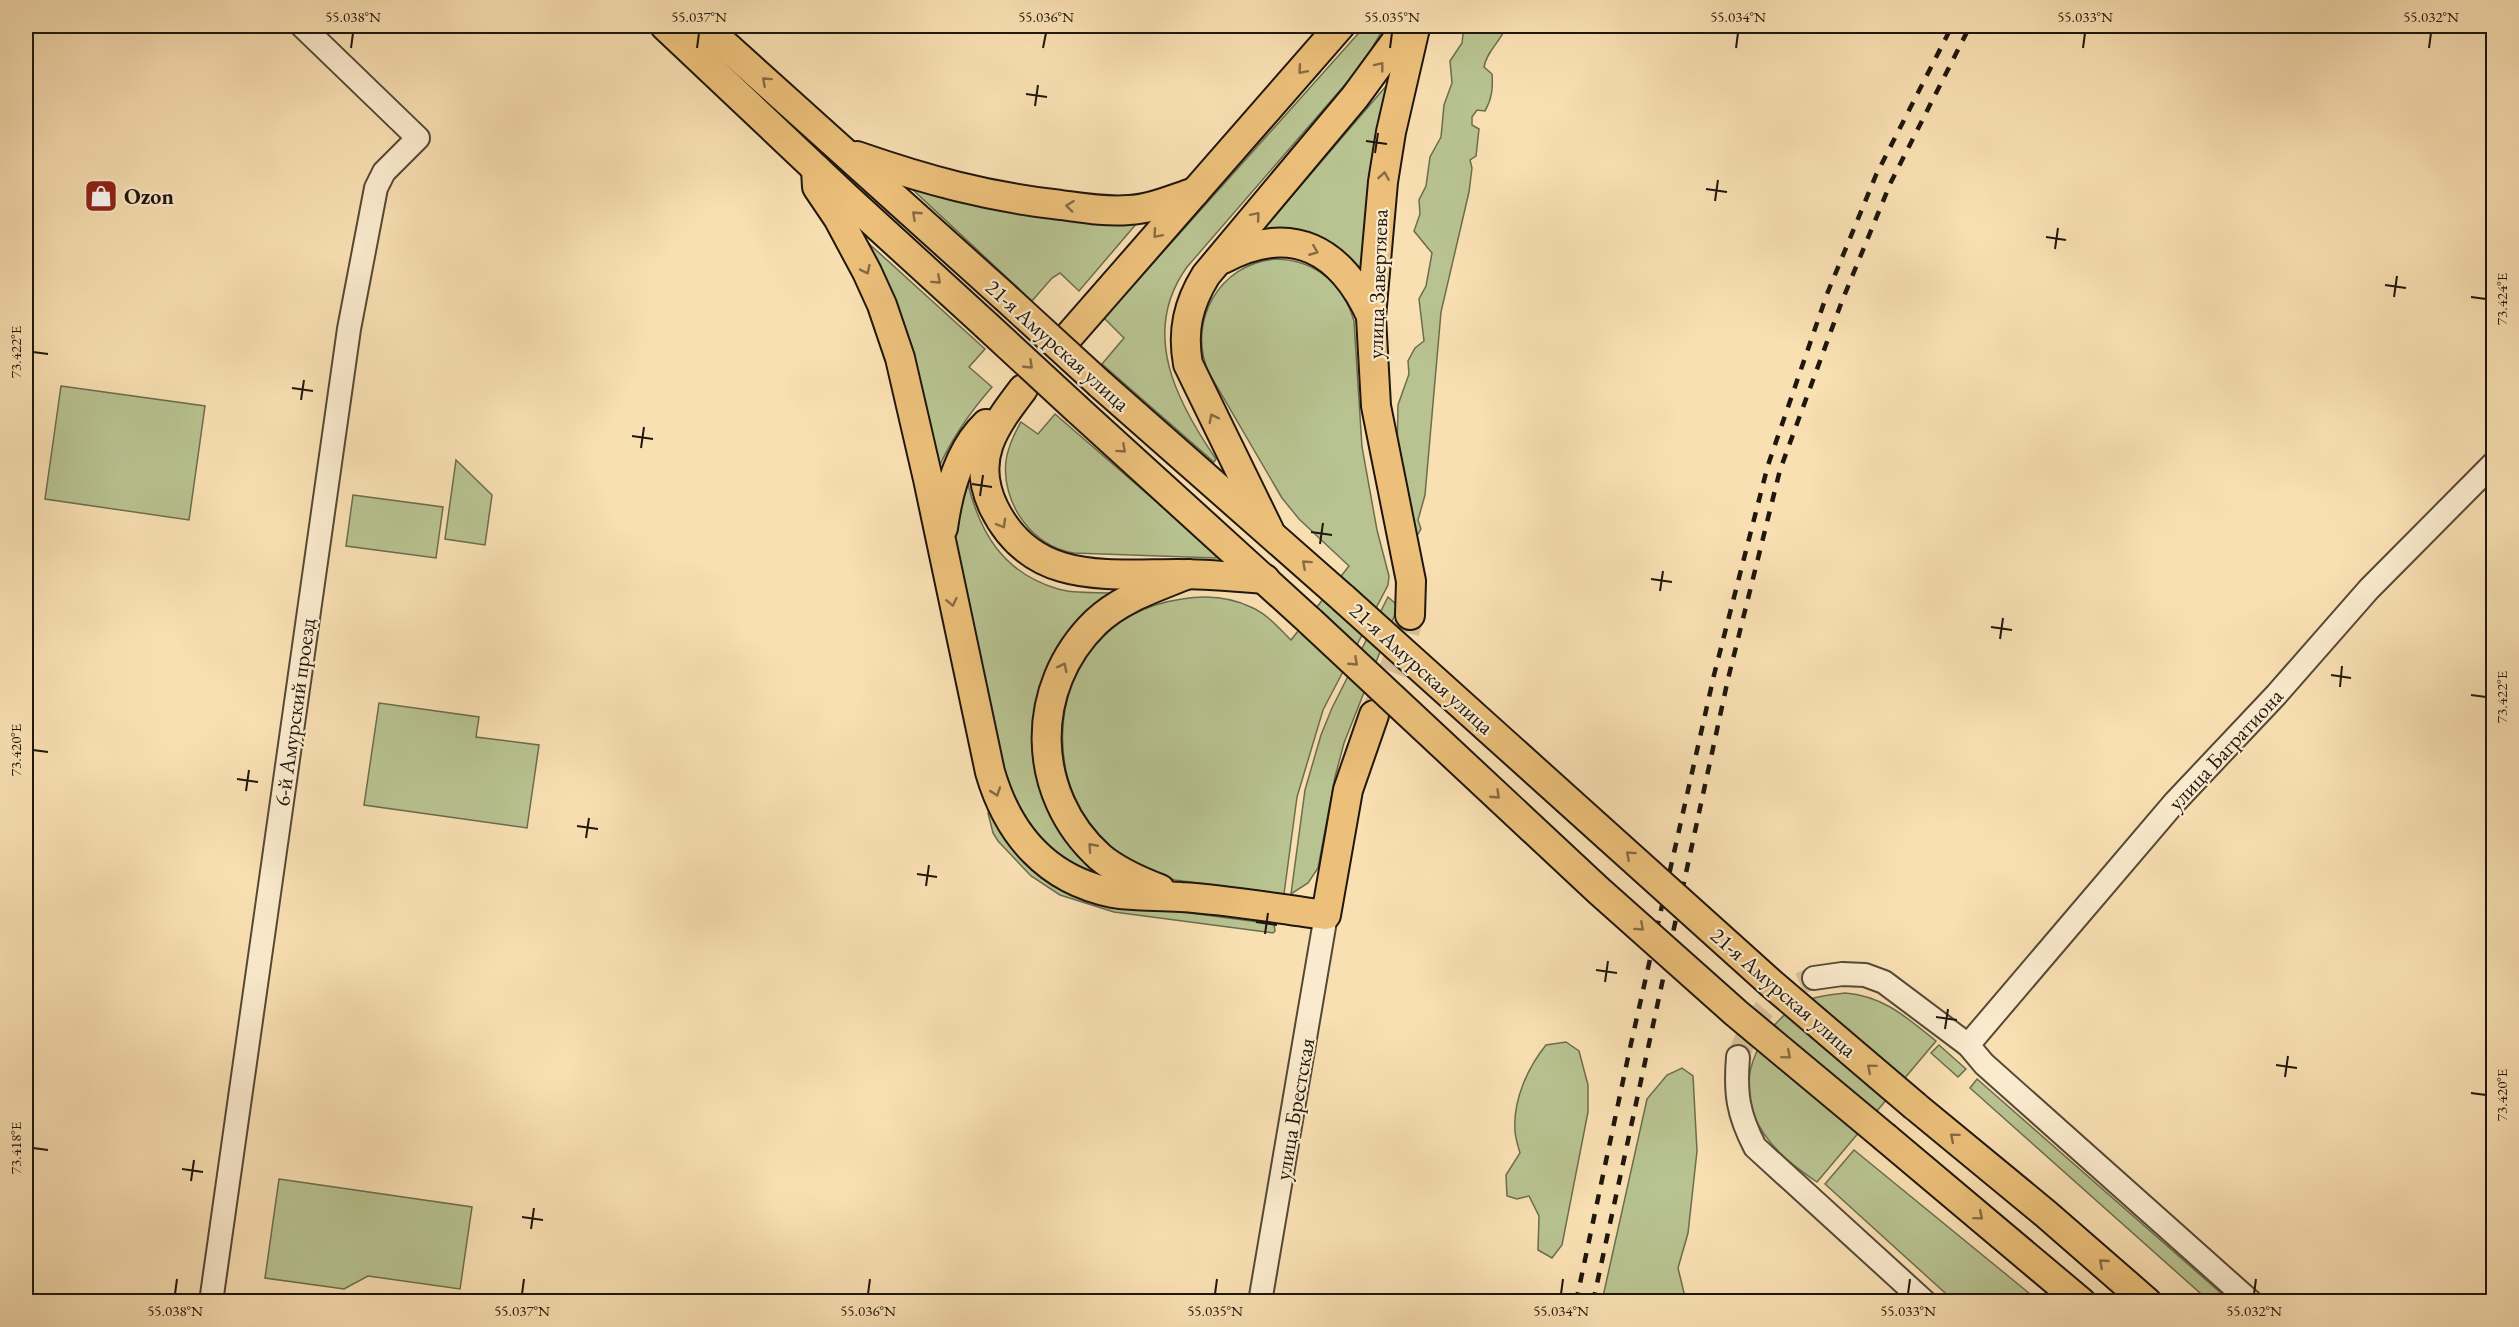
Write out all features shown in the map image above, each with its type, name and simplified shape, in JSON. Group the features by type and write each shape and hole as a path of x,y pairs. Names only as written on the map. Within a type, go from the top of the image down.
{"main road":[{"name":"21-я Амурская улица","path":"666,26 816,169 1265,579 1598,890 1736,1013 2081,1302"},
{"name":"21-я Амурская улица","path":"704,26 845,151 1100,384 1269,530 1773,985 2046,1214 2147,1302"},
{"path":"1070,335 1340,26"},
{"path":"1269,530 1188,364 1185,336 1187,316 1197,290 1206,275 1355,97 1407,26"},
{"name":"улица Завертяева","path":"1410,615 1411,580 1376,406 1371,318 1383,182 1391,132 1416,26"},
{"path":"845,151 965,190 1081,208 1129,210 1197,191"},
{"path":"816,169 817,187 838,218 867,272 892,332 907,385 940,545 997,796 1018,833 1046,863 1062,874 1097,889 1132,895 1182,897 1326,915 1348,790 1374,715"},
{"path":"1219,261 1238,250 1255,245 1293,244 1310,248 1338,264 1362,297 1371,318"},
{"path":"940,545 945,512 961,460 976,434 1015,399 988,441 984,454 984,469 992,503 1006,531 1016,542 1046,562 1069,570 1093,573 1188,574 1265,579"},
{"path":"1182,897 1127,875 1093,849 1070,820 1057,797 1049,767 1046,739 1053,687 1064,663 1079,640 1097,621 1124,602 1188,574"}],"street":[{"name":"6-й Амурский проезд","path":"211,1302 349,329 376,188 384,172 418,138 302,26"},
{"name":"улица Багратиона","path":"1968,1045 2175,802 2276,694 2369,589 2493,463"},
{"name":"улица Брестская","path":"1260,1302 1326,915"},
{"path":"1814,978 1842,974 1864,975 1884,982 1968,1045 1984,1064 2251,1302"},
{"path":"1738,1057 1736,1087 1740,1114 1755,1147 1925,1302"},
{"path":"2034,1262 2054,1296 2055,1302"}],"green space":[{"path":"1365,26 1385,26 1355,73 1187,267 1173,292 1166,316 1165,341 1169,366 1188,414 1216,459 1214,462 1102,364 1124,338 1104,318"},
{"path":"1464,26 1506,26 1484,67 1492,74 1489,102 1485,111 1477,110 1472,117 1472,125 1479,129 1476,156 1470,160 1472,168 1469,192 1441,312 1425,495 1418,520 1421,529 1418,534 1414,532 1397,454 1398,405 1409,374 1408,361 1415,348 1424,341 1419,299 1426,286 1432,253 1414,231 1420,214 1419,200 1426,186 1430,157 1441,137 1444,105 1452,83 1450,61 1462,43"},
{"path":"1393,78 1365,274 1262,231"},
{"path":"910,187 1137,223 1079,291 1060,273 1052,278 1032,301"},
{"path":"866,241 985,349 969,367 992,387 963,425 939,467"},
{"path":"1276,259 1304,264 1326,276 1343,296 1354,321 1362,447 1377,530 1389,576 1388,585 1323,710 1297,797 1284,894 1175,880 1125,858 1089,823 1069,780 1063,734 1071,688 1094,647 1131,616 1182,599 1218,598 1236,601 1258,611 1274,622 1291,640 1349,566 1299,519 1282,498 1209,373 1203,354 1202,335 1205,316 1212,299 1238,271 1256,263"},
{"path":"61,386 205,406 189,520 45,499"},
{"path":"1055,414 1211,549 1217,555 1216,558 1074,553 1045,542 1033,532 1014,507 1006,476 1006,461 1012,440 1021,422 1038,434"},
{"path":"456,460 492,495 485,545 445,539"},
{"path":"967,480 972,499 987,533 996,548 1022,573 1065,591 1113,593 1038,727 1108,881 1054,855 1009,799 954,553 955,528"},
{"path":"353,495 443,507 436,558 346,546"},
{"path":"1388,597 1396,604 1395,614 1344,743 1335,777 1318,868 1308,883 1291,894 1305,790 1321,735 1332,708"},
{"path":"379,703 479,717 476,737 539,745 527,828 364,805"},
{"path":"991,812 1114,903 1274,924 1275,931 1273,933 1114,912 1060,895 1031,876 998,841 993,833 988,813"},
{"path":"1845,993 1883,1003 1905,1016 1936,1041 1817,1182 1779,1152 1764,1134 1753,1113 1749,1096 1749,1078 1753,1061 1761,1044 1784,1016 1798,1005 1814,998"},
{"path":"1566,1042 1579,1051 1588,1085 1588,1112 1562,1245 1552,1258 1538,1250 1539,1216 1529,1196 1517,1199 1507,1196 1506,1175 1520,1153 1515,1119 1523,1085 1533,1063 1546,1045"},
{"path":"1939,1045 1966,1069 1958,1077 1931,1053"},
{"path":"1682,1068 1693,1076 1697,1151 1688,1233 1678,1268 1686,1301 1602,1301 1647,1099 1667,1075"},
{"path":"1977,1079 2230,1301 2209,1301 1970,1088"},
{"path":"1854,1150 2038,1301 1954,1301 1825,1184"},
{"path":"279,1179 472,1207 460,1289 368,1276 344,1289 265,1278"}],"tunnel":[{"path":"1376,711 1400,652 1410,615"},
{"path":"1738,1057 1750,1030 1766,1008 1787,991 1814,978"}],"railway":[{"path":"1576,1302 1630,1048 1714,675 1768,465 1827,294 1876,175 1952,26"},
{"path":"1593,1302 1728,679 1780,470 1842,301 1891,182 1970,26"}],"place":[{"name":"Ozon","path":"101,196"}]}
